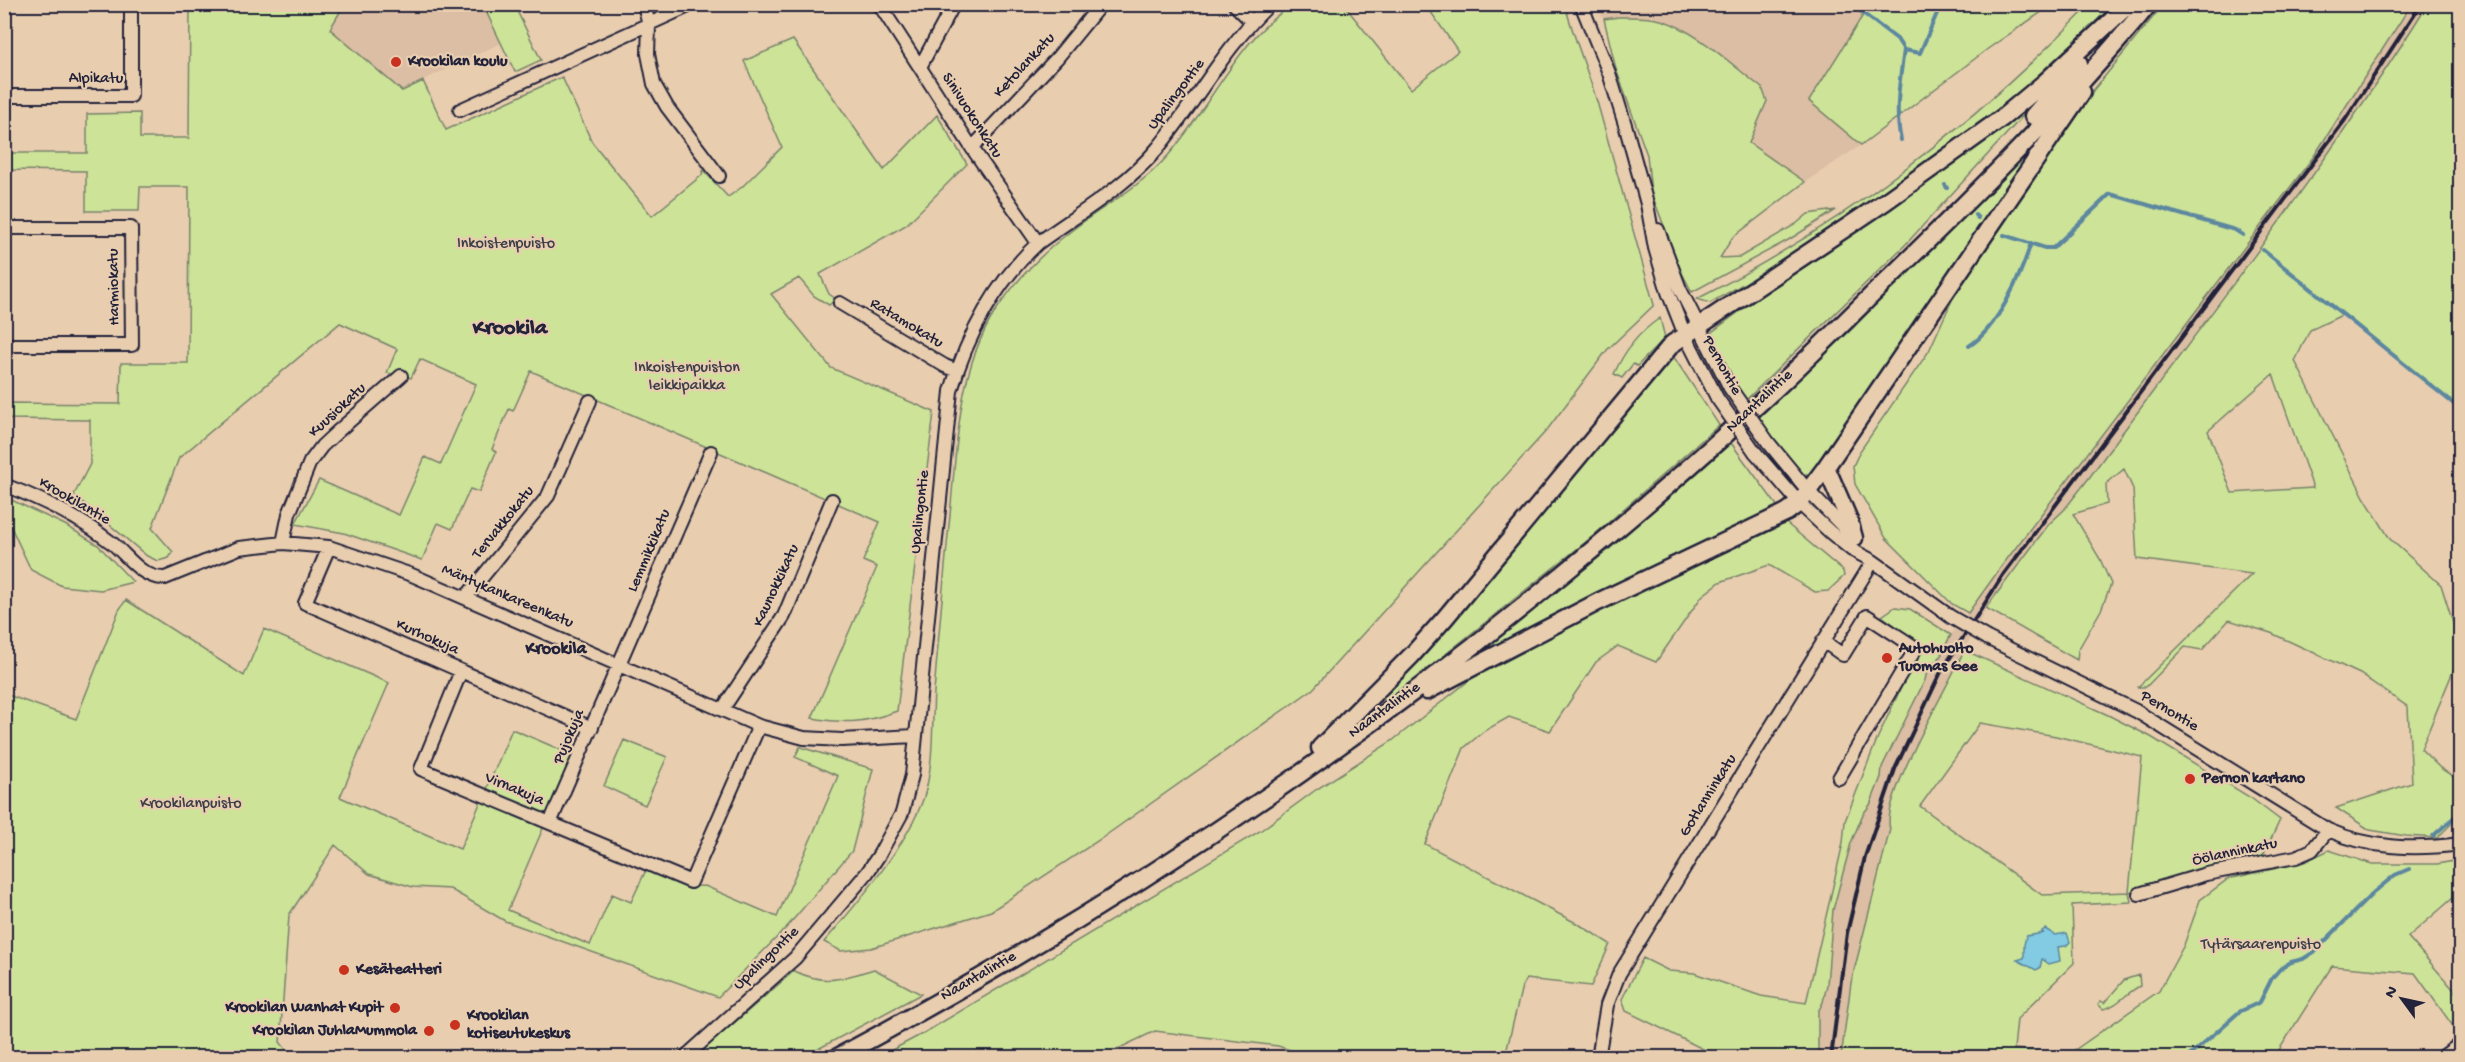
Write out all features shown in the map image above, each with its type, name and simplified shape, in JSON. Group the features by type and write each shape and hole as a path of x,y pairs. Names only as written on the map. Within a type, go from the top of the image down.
{"main road":[{"name":"Naantalintie","path":"836,1058 1047,937 1172,859 1290,780 1388,710 1550,585 1762,401 1948,222 2111,50 2149,4"},
{"name":"Naantalintie","path":"1878,289 2016,136 2126,7"},
{"path":"1290,780 1418,647 1476,581 1672,344 1886,201 2002,118 2126,7"},
{"path":"1388,710 1598,602 1787,512 1804,498 2111,50"},
{"path":"1826,468 1849,520 1854,538"}],"street":[{"name":"Alpikatu","path":"4,96 131,96 131,4"},
{"path":"644,4 649,25 648,54 654,84 667,107 719,176"},
{"path":"460,110 693,4"},
{"name":"Sinivuokonkatu","path":"879,4 972,148 1038,243"},
{"path":"920,67 954,4"},
{"name":"Ketolankatu","path":"972,148 1057,58 1101,4"},
{"path":"1234,4 1252,22"},
{"name":"Upalingontie","path":"684,1058 795,958 867,873 894,829 908,798 948,414 957,371 973,333 997,291 1023,257 1038,243 1143,164 1165,139 1252,22 1270,4"},
{"name":"Pernontie","path":"1581,4 1609,73 1647,204 1677,281 1691,330 1717,398 1755,452 1804,498 1852,550 1872,561 1951,617 1987,638 2136,711 2328,830 2355,841 2383,846 2421,848 2460,844"},
{"name":"Harmiokatu","path":"4,228 131,228 132,345 4,345"},
{"name":"Ratamokatu","path":"840,303 957,371"},
{"name":"Pernontie","path":"1691,330 1804,498 1854,538 1872,561"},
{"name":"Kuusiokatu","path":"283,543 289,514 316,454 337,432 400,376"},
{"name":"Tervakkokatu","path":"466,597 548,496 590,401"},
{"name":"Lemmikkikatu","path":"620,663 711,452"},
{"name":"Krookilantie","path":"4,485 78,519 152,576"},
{"name":"Kaunokkikatu","path":"722,710 784,616 832,500"},
{"name":"Mäntykankareenkatu","path":"152,576 165,578 239,548 283,543 329,547 412,575 466,597 759,726 804,738 842,740 914,736"},
{"name":"Kurhokuja","path":"329,547 305,603 592,728"},
{"name":"Gotlanninkatu","path":"1598,1058 1607,1005 1619,974 1872,561"},
{"path":"1823,641 1843,655 1867,616 1916,648 1839,778"},
{"name":"Pujokuja","path":"550,823 620,663"},
{"name":"Virnakuja","path":"461,671 421,769 691,882 759,726"},
{"name":"Öölanninkatu","path":"2139,894 2206,874 2296,857 2312,850 2328,830"},
{"path":"2441,1058 2460,1044"}],"shaded area":[{"name":"Krookilan koulu","path":"330,5 483,5 501,43 329,125"},
{"path":"1594,5 1870,5 1809,101 1861,145 1805,182 1748,143 1767,101 1691,35 1663,21 1643,17 1604,19"},
{"path":"2411,5 2427,5 2391,62 2318,166 2089,478 2064,510 2049,524 1986,608 1932,714 1894,799 1890,829 1851,983 1841,1057 1818,1058 1818,1012 1827,985 1833,910 1851,843 1863,814 1870,805 1881,777 1882,767 1925,680 1928,667 1937,663 1948,639 2001,567 2314,156"}],"green space":[{"path":"1870,4 2052,5 1989,48 1861,145 1809,101"},
{"name":"Inkoistenpuisto","path":"190,5 344,5 330,29 402,91 423,81 446,130 562,77 592,142 652,216 702,175 703,170 728,197 742,187 782,147 744,61 793,40 884,170 937,115 967,164 906,225 820,274 829,294 836,299 829,305 814,296 799,278 771,294 831,368 934,412 897,711 855,721 812,718 877,567 863,561 880,522 531,371 513,411 509,409 492,449 496,452 479,492 470,489 452,529 438,523 422,560 344,533 295,524 319,480 399,515 425,457 441,464 476,384 420,359 411,378 387,373 397,349 340,323 179,458 152,528 173,552 169,558 158,561 147,556 74,495 90,464 90,420 5,419 5,403 120,404 121,363 188,363 189,187 140,187 139,211 86,211 86,171 5,170 4,153 87,153 87,114 140,113 140,138 189,138"},
{"path":"483,5 514,5 541,60 515,72"},
{"path":"1293,5 1344,5 1411,89 1458,51 1426,5 1565,5 1598,105 1654,305 1607,350 1547,430 1313,689 1102,838 991,911 871,948 841,951 824,942 894,854 916,815 927,785 957,437 966,385 982,335 1003,300 1021,277 1052,246 1155,169 1189,129 1254,38 1273,19"},
{"path":"2090,5 2112,5 2028,87 1953,146 1782,262 1710,303 1697,299 1804,238 1906,168 2001,90"},
{"path":"2163,5 2411,5 2314,156 1968,613 1952,604 1886,538 1855,484 1853,466 1860,451 1929,351 1957,289 2087,98"},
{"path":"2427,5 2460,5 2460,409 2342,315 2310,330 2295,361 2364,497 2390,539 2441,585 2460,645 2460,654 2421,749 2440,768 2460,781 2460,823 2454,821 2437,838 2370,830 2336,808 2412,783 2408,707 2360,674 2271,633 2229,620 2202,650 2185,647 2146,687 2138,687 2252,574 2137,559 2133,489 2124,469 2106,484 2107,504 2073,514 2100,559 2111,584 2101,610 2078,650 2077,660 1986,608 2049,524 2064,510 2089,478 2219,303 2305,186","holes":["2273,374 2313,488 2232,493 2208,431"]},
{"path":"1650,18 1674,25 1701,40 1762,88 1767,101 1749,143 1805,182 1732,238 1720,258 1740,257 1796,224 1808,214 1836,210 1790,239 1692,292 1682,273 1651,192 1647,155 1616,69 1604,19"},
{"path":"2042,95 1906,244 1745,401 1710,337 1712,332 1798,268"},
{"path":"2053,122 1814,471 1809,474 1800,474 1758,418 1854,327"},
{"path":"1660,318 1665,338 1637,366 1633,364 1622,378 1614,374 1633,343"},
{"path":"1673,356 1719,425 1593,536 1386,702 1380,694"},
{"path":"1731,443 1778,507 1479,656 1478,654 1607,551"},
{"path":"5,497 65,525 98,545 133,582 101,590 62,586 31,570 5,514"},
{"path":"1786,523 1843,571 1844,576 1828,591 1815,592 1769,565 1720,582 1702,596 1656,662 1618,646 1596,662 1550,731 1509,717 1484,731 1464,748 1425,844 1580,925 1610,944 1591,986 1526,979 1522,986 1505,1057 1312,1057 1278,1046 1155,1031 1101,1057 877,1058 924,1033 1260,831 1317,789 1392,741 1485,668 1691,566"},
{"name":"Krookilanpuisto","path":"126,600 244,676 264,629 389,683 340,797 460,849 482,799 544,826 508,910 590,945 612,894 631,902 646,870 682,884 705,886 777,917 838,776 795,757 800,747 873,769 852,851 786,928 718,997 505,921 450,889 413,887 369,874 335,845 289,915 280,1042 292,1057 5,1058 5,694 76,719 119,610"},
{"path":"1895,607 1910,609 1951,635 1940,657 1928,667 1925,680 1882,767 1881,777 1870,805 1863,814 1851,843 1833,910 1827,985 1818,1012 1818,1057 1719,1057 1626,1011 1622,999 1643,958 1669,971 1694,973 1761,996 1806,1003 1843,843 1845,821 1878,737 1921,645 1882,616"},
{"name":"Tytärsaarenpuisto","path":"1964,650 2108,715 2151,737 2251,798 2280,820 2262,858 2129,892 2131,902 2072,905 2074,963 2017,1019 2014,1049 2069,1054 2159,991 2184,945 2200,900 2228,879 2304,862 2329,850 2372,864 2437,864 2460,860 2460,892 2408,937 2460,997 2460,1023 2455,1029 2415,973 2332,966 2279,1050 2283,1057 1841,1058 1851,983 1890,829 1890,814 1895,793 1905,768","holes":["1980,723 2056,736 2142,757 2129,892 2042,895 1920,806"]},
{"path":"512,729 575,756 548,817 486,791"},
{"path":"624,740 667,757 645,805 604,786"},
{"path":"874,969 921,994 803,1057 695,1057 794,971 825,980 843,978"},
{"path":"2139,975 2140,986 2118,1002 2103,1009 2098,1004 2101,1001 2104,1003 2124,980"}],"water":[{"path":"2045,929 2055,935 2067,933 2070,942 2066,946 2058,947 2060,961 2049,964 2042,959 2040,968 2036,970 2017,960 2024,958 2026,936 2044,933 2041,932"}],"waterway":[{"path":"1901,140 1898,106 1904,50 1920,53 1941,4"},
{"path":"1860,11 1897,39 1904,50"},
{"path":"2004,235 2045,248 2053,248 2110,194 2235,230 2243,235"},
{"path":"1975,215 1978,218"},
{"path":"1969,346 1980,338 1999,314 2015,285 2031,243"},
{"path":"2263,250 2460,409"},
{"path":"2433,836 2460,812"},
{"path":"2187,1058 2239,1012 2260,1002 2272,978 2280,969 2314,952 2374,892 2395,875 2409,869"}],"railway":[{"path":"1831,1058 1847,933 1865,857 1895,769 1941,672 2003,575 2345,120 2421,4"}],"place":[{"name":"Krookilan koulu","path":"396,62"},
{"name":"Autohuolto Tuomas Gee","path":"1887,658"},
{"name":"Pernon kartano","path":"2190,779"},
{"name":"Kesäteatteri","path":"344,970"},
{"name":"Krookilan Wanhat Kupit","path":"395,1008"},
{"name":"Krookilan kotiseutukeskus","path":"455,1025"},
{"name":"Krookilan JuhlaMummola","path":"429,1031"}],"district":[{"name":"Krookila","path":"510,329"},
{"name":"Krookila","path":"556,649"}],"park label":[{"name":"Inkoistenpuiston leikkipaikka","path":"687,377"}]}
